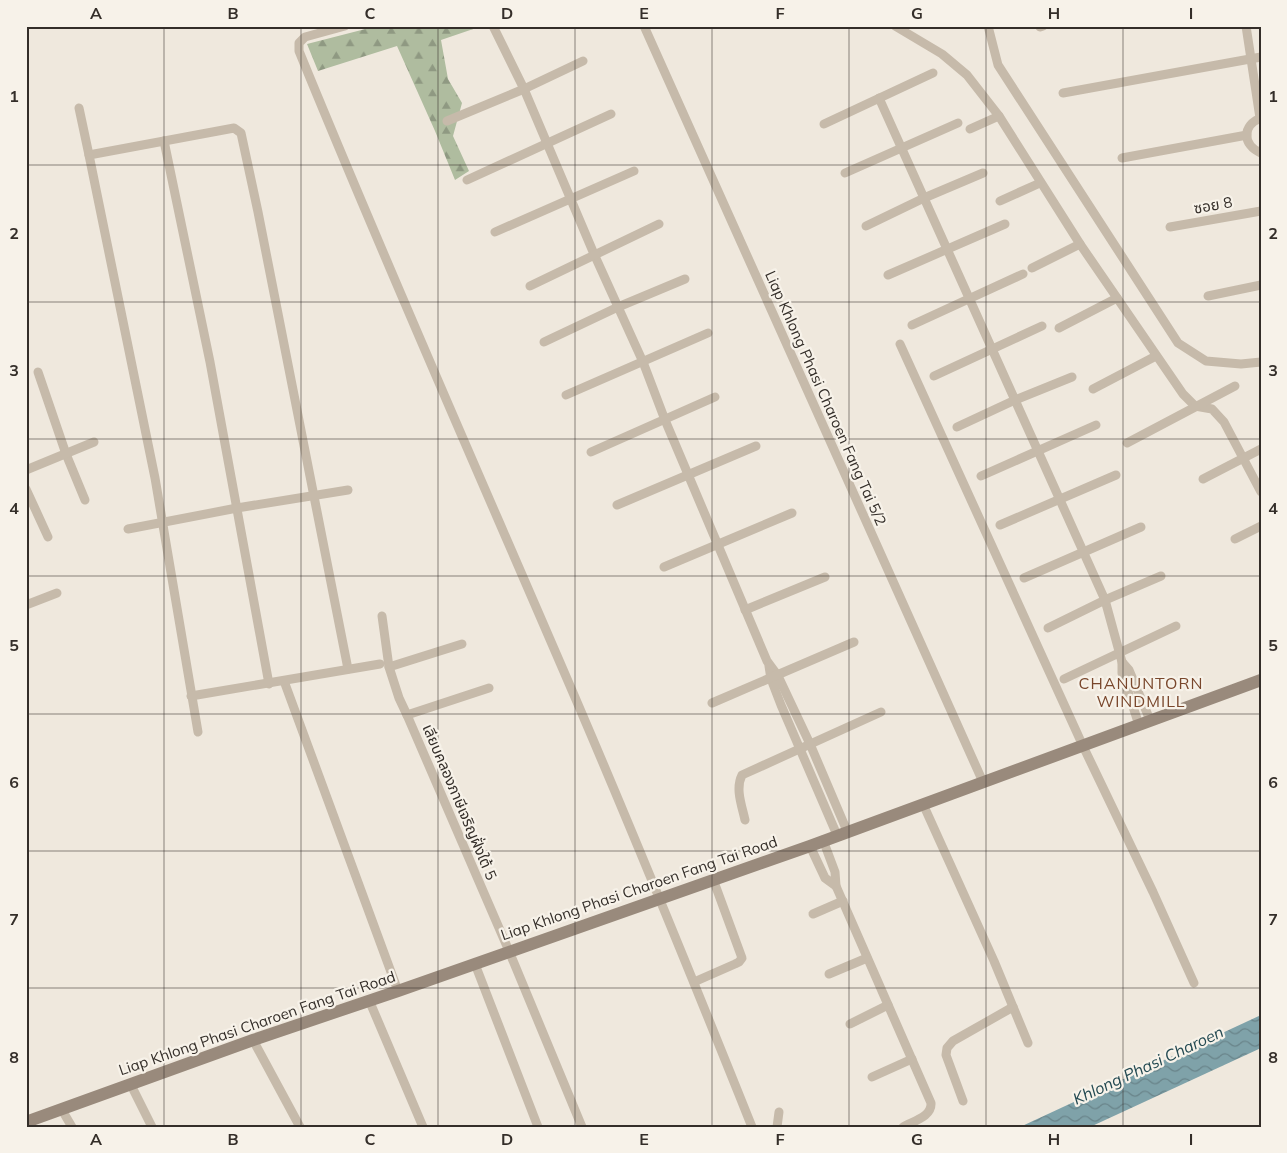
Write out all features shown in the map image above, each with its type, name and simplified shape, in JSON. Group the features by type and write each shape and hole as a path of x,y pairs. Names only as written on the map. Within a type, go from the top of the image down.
{"street":[{"path":"345,26 306,37 299,43 299,51 380,246 581,711 660,899 752,1127"},
{"path":"494,26 524,89 594,254 643,362 665,420 768,661 800,749 842,833"},
{"name":"Liap Khlong Phasi Charoen Fang Tai 5/2","path":"644,26 983,782"},
{"path":"895,26 942,54 967,75 999,116 1080,244 1183,394 1195,406 1212,409 1224,422 1261,492"},
{"path":"988,26 998,65 1178,343 1206,361 1241,364 1261,362"},
{"path":"1246,26 1260,118 1253,121 1247,134 1250,146 1261,153"},
{"path":"1063,93 1261,57"},
{"path":"447,121 583,62"},
{"path":"824,124 933,73"},
{"path":"879,98 1105,600 1118,652 1122,662 1129,670 1145,722"},
{"path":"79,108 155,478 198,732"},
{"path":"467,180 611,114"},
{"path":"970,129 999,116"},
{"path":"845,173 958,124"},
{"path":"89,155 234,128 241,133 348,670"},
{"path":"1122,158 1247,134"},
{"path":"164,141 210,362 269,684"},
{"path":"496,232 634,171"},
{"path":"866,226 982,173"},
{"path":"1000,201 1040,183"},
{"name":"ซอย 8","path":"1170,227 1261,211"},
{"path":"530,286 659,224"},
{"path":"888,275 1005,224"},
{"path":"1032,268 1080,244"},
{"path":"912,325 1023,274"},
{"path":"544,342 618,307 685,279"},
{"path":"1208,296 1261,285"},
{"path":"1059,328 1117,298"},
{"path":"934,376 1042,326"},
{"path":"566,395 708,333"},
{"path":"900,344 1083,746 1194,983"},
{"path":"1093,389 1156,356"},
{"path":"38,372 66,454 85,500"},
{"path":"957,427 1015,400 1072,377"},
{"path":"1127,443 1235,386"},
{"path":"591,452 715,397"},
{"path":"981,476 1096,426"},
{"path":"26,470 94,442"},
{"path":"617,505 756,446"},
{"path":"1203,479 1261,449"},
{"path":"1000,525 1116,475"},
{"path":"26,489 48,538"},
{"path":"128,529 237,508 348,490"},
{"path":"664,567 792,513"},
{"path":"1235,539 1261,526"},
{"path":"1024,578 1141,527"},
{"path":"1048,628 1105,600 1161,576"},
{"path":"745,610 825,577"},
{"path":"26,606 57,593"},
{"path":"382,616 385,665 407,715"},
{"path":"1064,679 1176,626"},
{"path":"712,703 854,642"},
{"path":"191,696 385,665 462,644"},
{"path":"774,677 810,744 842,833"},
{"name":"Liap Khlong Phasi Charoen Fang Tai Road","path":"26,1122 253,1040 810,846 1261,680"},
{"path":"284,681 398,991"},
{"name":"เลียบคลองภาษีเจริญฝั่งใต้ 5","path":"489,688 407,715 510,951 582,1127"},
{"path":"745,820 739,787 742,775 881,712"},
{"path":"923,804 994,961 1028,1043"},
{"path":"823,840 835,872 836,886 931,1103 931,1109 928,1113 903,1127"},
{"path":"810,846 825,878 836,886"},
{"path":"694,982 736,964 742,958 713,879"},
{"path":"813,914 843,901"},
{"path":"828,974 867,958"},
{"path":"474,964 538,1127"},
{"path":"369,1000 423,1127"},
{"path":"850,1024 888,1005"},
{"path":"964,1101 946,1054 947,1048 953,1041 1013,1006"},
{"path":"253,1040 300,1127"},
{"path":"872,1077 912,1059"},
{"path":"131,1085 152,1127"},
{"path":"62,1110 72,1127"},
{"path":"777,1127 779,1112"}],"green space":[{"path":"377,26 482,26 441,40 448,79 462,103 453,136 469,171 455,180 397,46 318,71 307,44"}],"water":[{"path":"1261,1015 1261,1048 1090,1127 1020,1127"}],"district":[{"name":"CHANUNTORN WINDMILL","path":"1141,692"}],"water label":[{"name":"Khlong Phasi Charoen","path":"1148,1065"}]}
